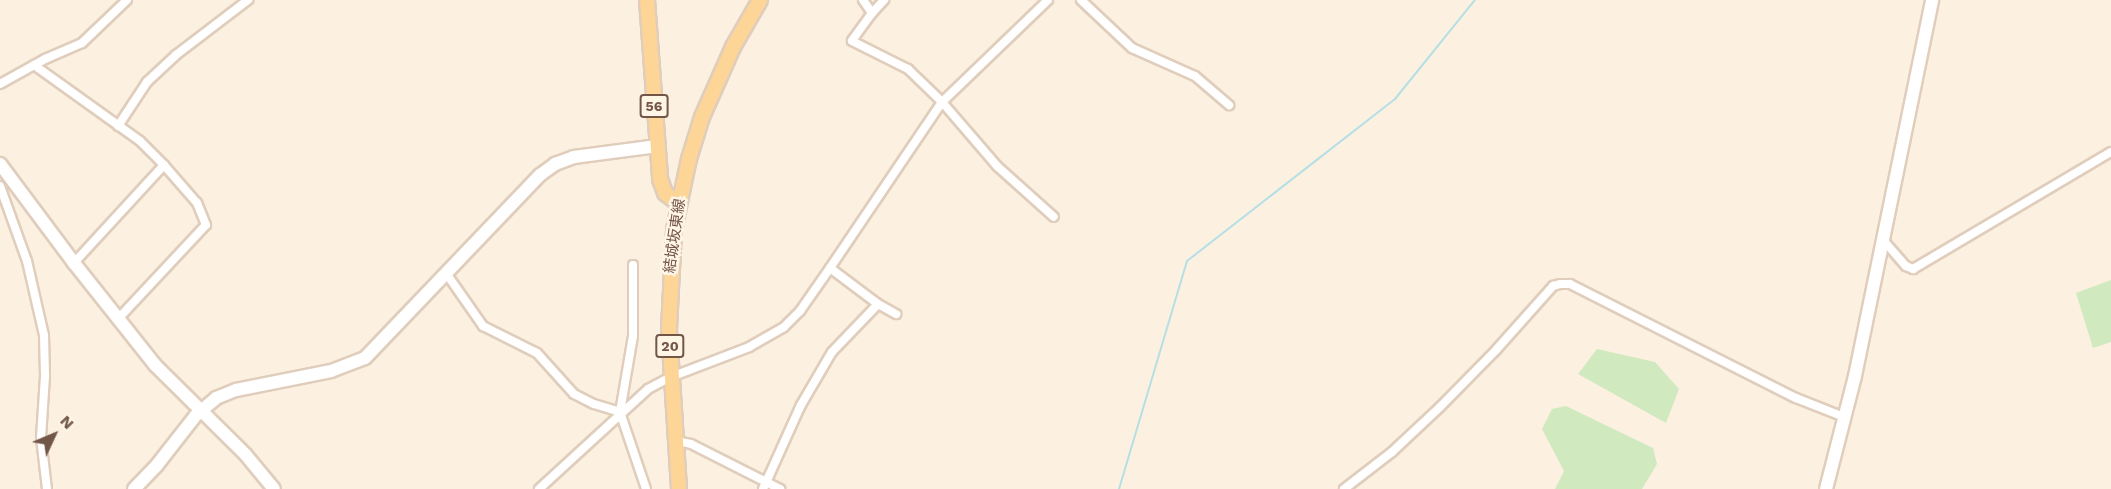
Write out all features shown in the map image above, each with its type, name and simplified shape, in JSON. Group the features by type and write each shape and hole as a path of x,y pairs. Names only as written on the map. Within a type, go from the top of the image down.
{"main road":[{"name":"56","path":"647,0 662,186 669,198 679,204"},
{"name":"結城坂東線","path":"679,489 671,377 669,284 679,204 689,159 711,94 733,47 760,0"}],"street":[{"path":"0,84 82,43 127,0"},
{"path":"118,126 147,82 176,55 248,0"},
{"path":"863,0 872,13"},
{"path":"884,0 852,41 908,69 942,102 997,166 1054,217"},
{"path":"539,489 620,412 648,389 671,377 749,347 784,327 800,311 942,102 1048,0"},
{"path":"1081,0 1132,48 1194,76 1229,105"},
{"path":"1826,489 1855,376 1932,0"},
{"path":"34,65 140,141 196,203 206,225 117,320"},
{"path":"134,489 153,470 201,410 216,398 236,390 331,371 359,362 540,175 555,164 574,157 657,146"},
{"path":"1884,241 1906,266 1913,269 2111,152"},
{"path":"0,164 117,320 155,365 245,454 274,489"},
{"path":"74,263 164,165"},
{"path":"0,186 27,261 44,335 45,376 41,438 47,489"},
{"path":"633,265 633,336 620,412 646,489"},
{"path":"830,268 878,304 896,314"},
{"path":"447,273 483,326 537,353 574,393 594,404 620,412"},
{"path":"1344,489 1392,452 1440,407 1497,350 1553,286 1560,284 1570,284 1796,398 1844,417"},
{"path":"765,485 801,405 832,352 878,304"},
{"path":"676,441 691,444 765,485 780,489"}],"green space":[{"path":"2111,280 2111,342 2093,348 2076,293"},
{"path":"1597,349 1655,362 1679,389 1666,423 1578,374"},
{"path":"1566,406 1653,448 1657,464 1642,489 1555,489 1564,471 1542,429 1552,409"}],"waterway":[{"path":"1119,489 1187,261 1395,99 1475,0"}]}
